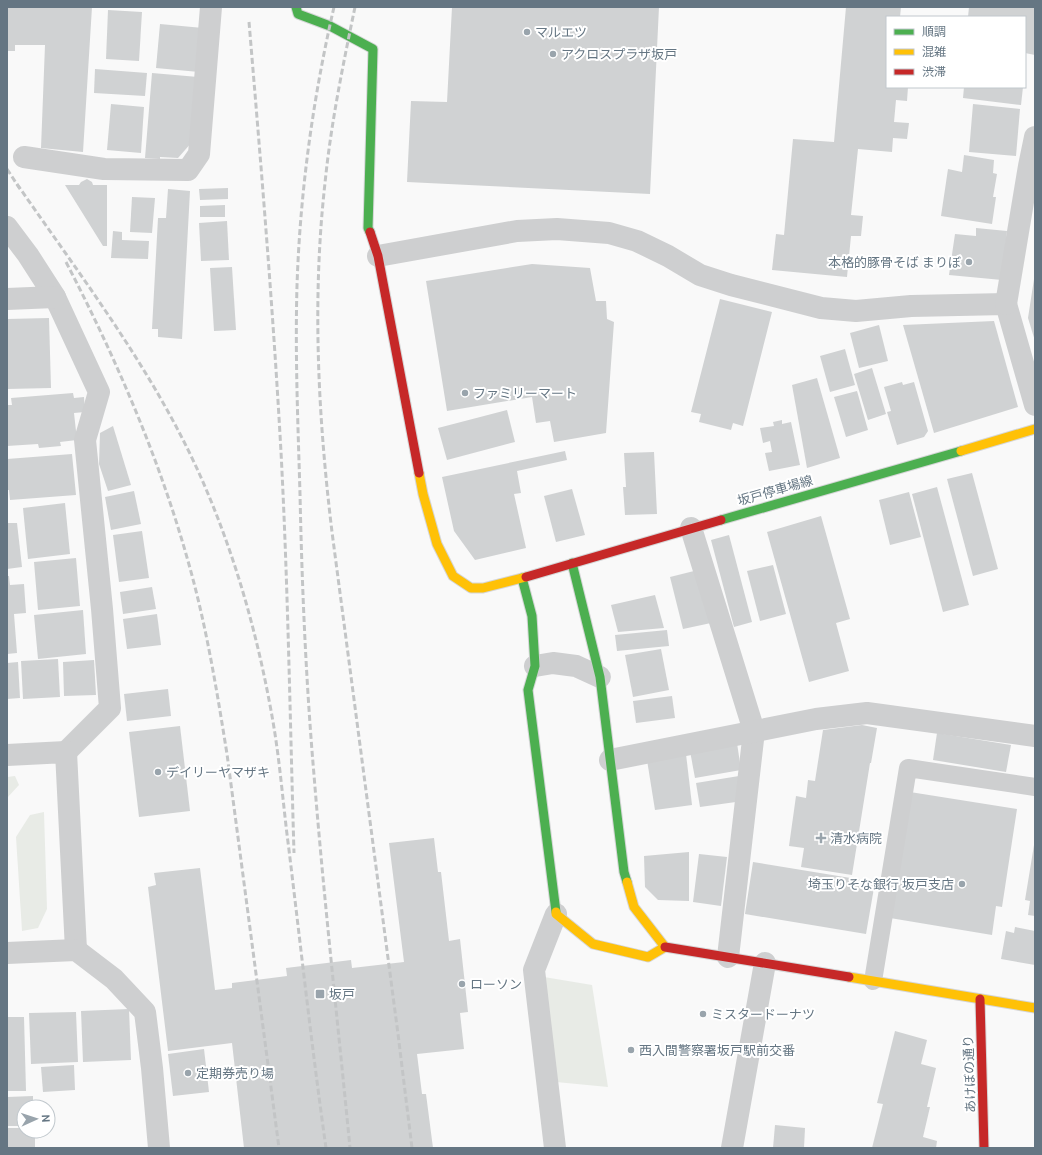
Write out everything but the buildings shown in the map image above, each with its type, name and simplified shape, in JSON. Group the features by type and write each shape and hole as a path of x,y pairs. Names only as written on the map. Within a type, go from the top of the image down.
{"street":[{"path":"24,157 104,168 188,170 199,154 211,7"},
{"name":"坂戸停車場線","path":"296,7 298,14 330,26 373,50 368,228 378,256 423,494 437,544 453,576 471,588 482,588 522,578 1035,429"},
{"path":"1035,136 1006,304 1035,405"},
{"path":"7,227 28,255 55,297 99,392 85,440 102,609 110,708 66,752 7,755"},
{"path":"378,256 517,231 557,229 609,233 637,241 668,256 700,275 732,285 821,308 856,310 911,306 1006,304"},
{"path":"7,299 55,297"},
{"path":"691,528 754,732 728,957"},
{"path":"572,563 600,677 624,872 634,907 665,947"},
{"path":"522,578 532,616 535,666 528,690 556,914 534,970 555,1148"},
{"path":"535,666 553,663 576,666 600,677"},
{"path":"610,760 816,719 866,713 1035,736"},
{"path":"66,752 76,950"},
{"path":"556,914 593,944 648,956 665,947 1035,1008"},
{"path":"7,953 76,950 114,979 145,1012 152,1068 159,1148"},
{"path":"732,1148 766,963"},
{"name":"あけぼの通り","path":"980,998 984,1148"}],"lane":[{"path":"873,981 908,768 1035,787"}],"shaded area":[{"path":"15,776 19,785 7,798 7,777"},
{"path":"44,812 47,909 38,928 22,931 16,837 30,815"},
{"path":"544,977 592,985 608,1087 556,1082"}],"railway":[{"path":"334,7 314,110 304,180 296,312 302,564 309,705 322,869 350,1148"},
{"path":"355,7 334,116 321,227 318,314 320,401 332,532 412,1148"},
{"path":"249,22 271,290 281,452 294,853"},
{"path":"7,169 20,189"},
{"path":"17,184 91,289 160,397 199,473 212,502 234,562 252,623 275,733 311,1036 326,1148"},
{"path":"66,262 105,341 156,462 183,545 205,628 227,754 279,1148"}],"traffic: fast":[{"path":"296,7 298,14 330,26 373,49 368,228 370,232"},
{"path":"721,520 961,451"},
{"path":"572,563 600,677 624,872 627,882"},
{"path":"522,578 532,616 535,666 528,690 556,912"}],"traffic: slow":[{"path":"961,451 1035,429"},
{"path":"419,473 423,494 437,544 453,576 471,588 483,588 526,577"},
{"path":"556,912 556,914 593,944 648,957 665,947 634,907 627,882"},
{"path":"849,977 1035,1008"}],"traffic: jam":[{"path":"370,232 378,256 419,473"},
{"path":"526,577 721,520"},
{"path":"665,947 849,977"},
{"path":"980,999 984,1148"}],"place":[{"name":"マルエツ","path":"527,32"},
{"name":"アクロスプラザ坂戸","path":"553,54"},
{"name":"本格的豚骨そば まりぼ","path":"969,262"},
{"name":"ファミリーマート","path":"465,393"},
{"name":"デイリーヤマザキ","path":"158,772"},
{"name":"清水病院","path":"821,838"},
{"name":"埼玉りそな銀行 坂戸支店","path":"962,884"},
{"name":"ローソン","path":"462,984"},
{"name":"坂戸","path":"320,994"},
{"name":"ミスタードーナツ","path":"703,1014"},
{"name":"西入間警察署坂戸駅前交番","path":"631,1050"},
{"name":"定期券売り場","path":"188,1073"}]}
